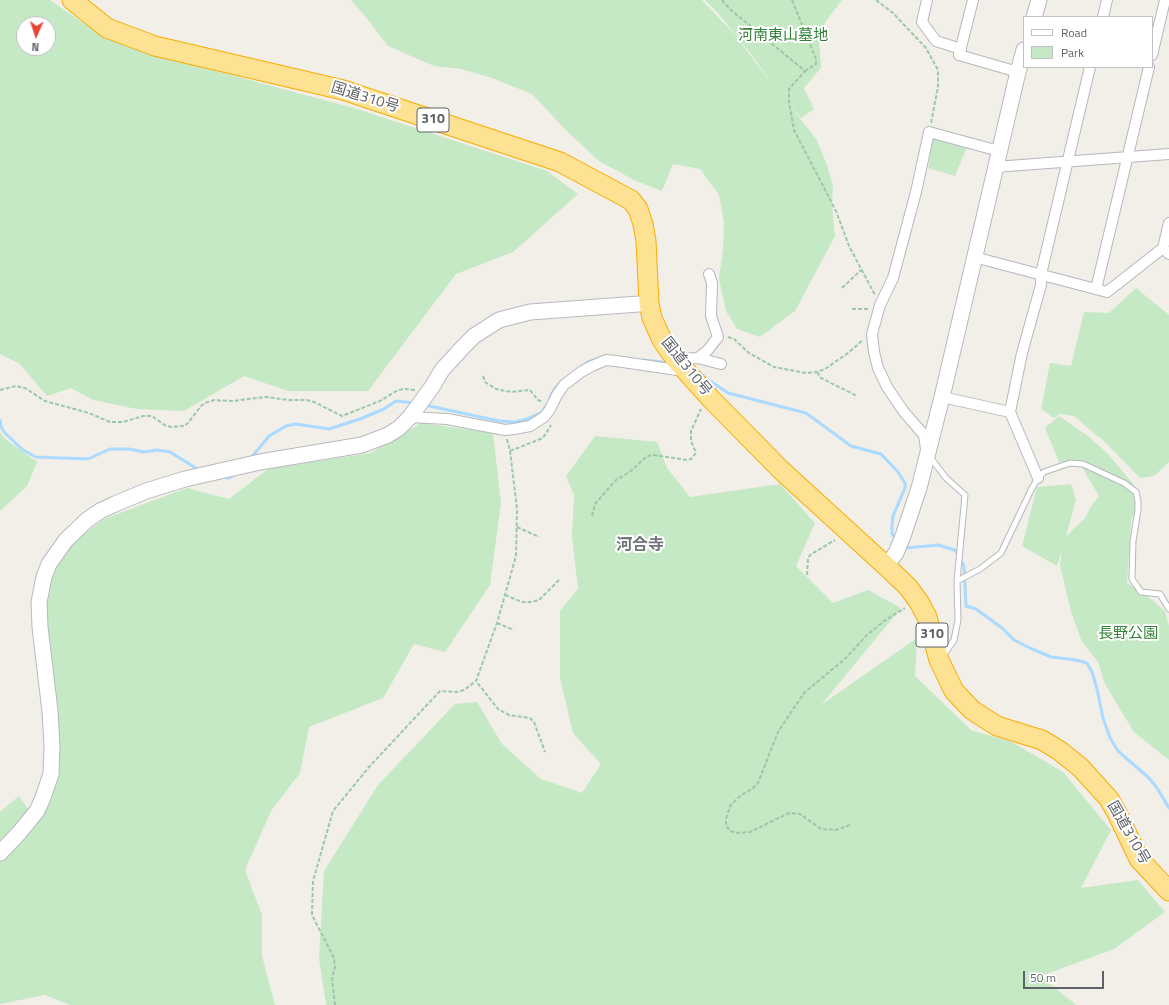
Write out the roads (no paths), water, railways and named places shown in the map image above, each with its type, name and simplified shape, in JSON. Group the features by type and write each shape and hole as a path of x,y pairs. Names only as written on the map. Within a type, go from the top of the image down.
{"highway":[{"name":"国道310号","path":"72,0 107,28 155,46 343,90 560,162 631,200 638,209 643,224 646,240 649,303 652,318 662,340 684,364 707,394 781,470 848,532 891,559 919,602 926,617 939,660 954,691 972,710 997,726 1042,740 1060,751 1081,768 1109,799 1138,859 1169,891"}],"street":[{"path":"927,0 922,22 936,41 961,49"},
{"path":"973,0 959,55 1018,72"},
{"path":"1034,16 1039,0"},
{"path":"1103,16 1107,0"},
{"path":"1153,51 1165,0"},
{"path":"891,559 903,536 919,488 1023,54"},
{"path":"1038,478 1010,412 1022,352 1041,285 1040,274 1090,68"},
{"path":"1096,289 1149,68"},
{"path":"927,452 924,435 904,412 887,387 881,374 874,352 872,334 879,303 893,278 916,192 929,132 999,151"},
{"path":"996,167 1169,154"},
{"path":"974,257 1107,292 1166,251 1169,223"},
{"path":"684,364 707,351 718,337 712,316 712,282 709,274"},
{"path":"0,853 20,833 37,811 51,774 52,753 50,711 40,627 40,602 44,577 49,564 66,540 87,520 100,511 146,492 185,479 260,462 362,446 388,434 399,428 412,414 427,395 442,370 463,347 474,336 499,320 530,312 649,303"},
{"path":"412,414 505,430 530,426 544,417 546,407 564,385 581,372 606,360 684,364 721,364"},
{"path":"942,397 1010,412"}],"lane":[{"path":"927,452 946,478 965,495 958,563 958,620 954,640 939,660"},
{"path":"958,581 980,569 1001,553 1032,488 1044,472 1070,463 1083,464 1124,484 1136,492 1138,510 1133,541 1132,579 1141,592 1160,594 1169,609"}],"waterway":[{"path":"581,367 588,362 603,357"},
{"path":"644,360 670,363"},
{"path":"698,371 728,393 806,413 851,446 881,454 898,472 905,483 905,488 893,516 892,534 897,540"},
{"path":"550,397 559,384"},
{"path":"251,458 269,436 286,426 296,424 329,429 384,409 396,401 415,403"},
{"path":"425,405 499,421 515,422 541,413 546,406"},
{"path":"0,420 1,427 5,433 23,450 36,457 88,459 110,449 129,449 144,452 157,450 170,452 199,470"},
{"path":"223,477 229,478 236,474"},
{"path":"904,546 907,548 938,545 955,550 964,566 966,606 976,609 1002,628 1014,640 1030,648 1051,657 1087,663 1092,672 1103,718 1110,738 1118,751 1149,778 1169,808"}],"district":[{"name":"河合寺","path":"640,546"}],"park label":[{"name":"河南東山墓地","path":"783,36"},
{"name":"長野公園","path":"1128,634"}]}
